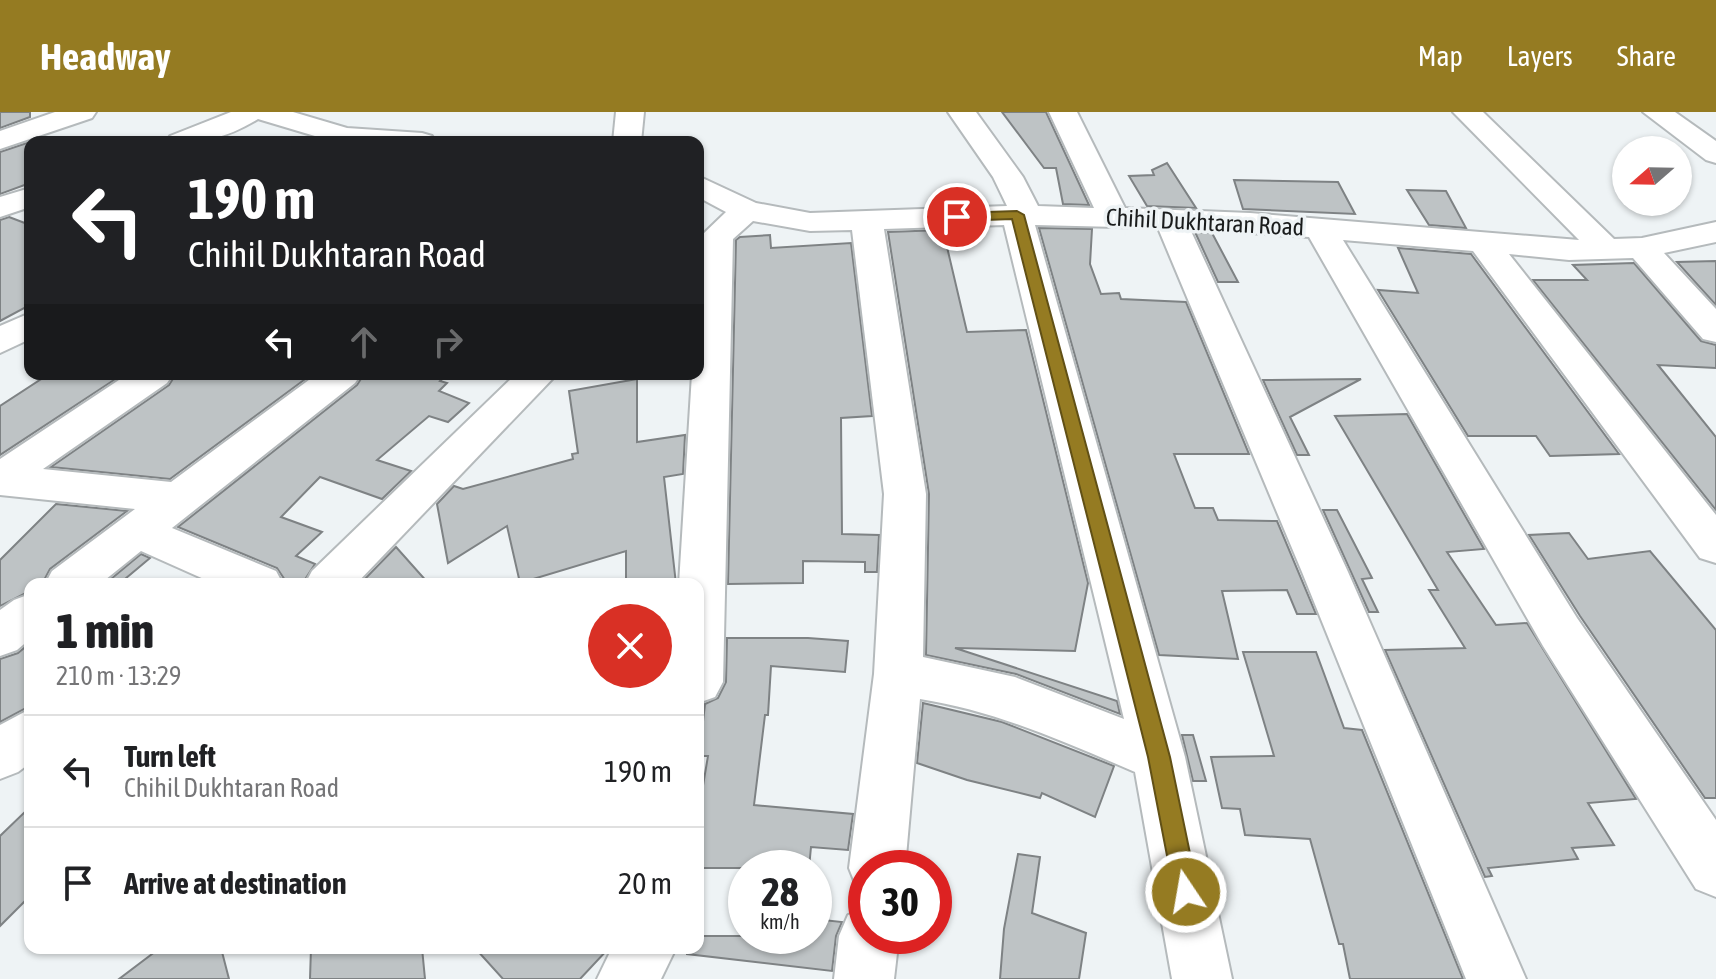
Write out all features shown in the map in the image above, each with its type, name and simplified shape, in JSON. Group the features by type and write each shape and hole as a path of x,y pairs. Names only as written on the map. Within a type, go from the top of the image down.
{"street":[{"path":"0,140 82,112"},
{"path":"197,136 230,124 250,112"},
{"path":"264,112 332,136"},
{"path":"392,136 408,112"},
{"path":"628,136 630,112"},
{"path":"962,112 1008,177 1022,215 1159,757 1202,979"},
{"path":"1063,112 1114,217"},
{"path":"1467,112 1606,249"},
{"path":"1657,112 1716,154"},
{"name":"Chihil Dukhtaran Road","path":"704,188 740,207 810,222 1022,215 1170,219 1320,228 1569,250 1642,248 1716,232"},
{"path":"0,208 24,199"},
{"path":"704,218 740,207"},
{"path":"702,578 717,236 740,207"},
{"path":"1170,219 1325,572 1496,979"},
{"path":"867,220 905,494 898,674 879,850"},
{"path":"1320,228 1560,632 1716,869"},
{"path":"1483,243 1716,546"},
{"path":"1642,248 1716,331"},
{"path":"0,342 24,328"},
{"path":"0,479 145,380"},
{"path":"76,578 334,380"},
{"path":"334,578 532,380"},
{"path":"0,479 182,499"},
{"path":"137,531 229,578"},
{"path":"0,636 24,618"},
{"path":"898,674 1015,699 1159,757"},
{"path":"0,755 24,737"},
{"path":"627,979 642,954"},
{"path":"864,979 867,954"}],"building":[{"path":"0,112 30,112 30,117 0,128"},
{"path":"1002,112 1046,112 1089,205 1063,204 1056,168 1044,168"},
{"path":"24,144 24,185 0,194 0,152"},
{"path":"1167,163 1196,208 1147,206 1129,176 1154,175 1152,170"},
{"path":"1234,180 1338,182 1355,214 1243,209"},
{"path":"1407,190 1446,191 1466,228 1429,225"},
{"path":"9,217 24,223 24,308 0,321 0,220"},
{"path":"1039,228 1092,229 1090,264 1101,294 1119,293 1121,299 1186,302 1249,454 1174,454 1195,508 1213,508 1218,520 1277,521 1316,614 1297,614 1287,590 1222,591 1238,659 1159,655"},
{"path":"943,230 967,332 1026,330 1088,583 1075,651 955,648 1117,701 1120,714 1016,674 926,655 929,494 888,232"},
{"path":"1195,232 1212,233 1238,282 1218,282"},
{"path":"770,235 771,248 851,243 872,416 841,418 842,534 879,535 877,572 865,572 865,562 803,561 803,583 728,584 736,240"},
{"path":"1398,248 1471,254 1619,454 1550,456 1536,436 1468,436 1378,290 1418,293"},
{"path":"1716,261 1716,305 1677,262"},
{"path":"1634,263 1701,341 1716,345 1716,368 1658,365 1716,437 1716,510 1533,280 1587,280 1573,265"},
{"path":"1361,379 1290,417 1309,455 1297,455 1263,380"},
{"path":"40,380 114,380 0,455 0,406"},
{"path":"172,380 304,380 170,479 51,467"},
{"path":"360,380 441,380 447,383 439,391 469,403 448,422 429,416 377,460 411,471 382,499 320,477 281,517 322,532 296,556 315,564 306,578 284,578 277,568 178,527"},
{"path":"637,380 637,442 685,435 683,474 664,477 675,578 626,578 626,551 537,578 519,578 507,526 448,563 437,504 454,486 463,489 573,459 572,454 578,453 569,391"},
{"path":"1407,414 1484,549 1447,552 1496,625 1527,623 1636,799 1588,803 1614,845 1572,848 1578,859 1488,868 1492,876 1485,877 1385,650 1465,648 1429,590 1438,590 1335,416"},
{"path":"56,504 127,511 50,569 45,578 24,578 24,594 0,606 0,560"},
{"path":"1323,510 1337,510 1372,578 1362,579 1378,612 1369,612"},
{"path":"1569,533 1588,559 1650,551 1716,630 1716,798 1705,798 1580,616 1529,535"},
{"path":"396,547 424,578 366,578"},
{"path":"141,554 150,558 126,578 112,578"},
{"path":"727,638 848,641 845,672 771,666 768,715 765,715 754,805 853,814 848,850 811,847 811,850 728,850 728,868 704,868 704,780 708,756 704,756 704,713 705,704 718,698 726,682"},
{"path":"24,648 24,709 0,722 0,659"},
{"path":"1243,652 1316,652 1344,728 1362,730 1463,979 1350,979 1343,944 1339,944 1310,839 1245,835 1240,809 1222,808 1211,757 1274,756"},
{"path":"923,703 1002,722 1114,766 1095,817 1042,793 1040,798 967,780 917,763"},
{"path":"1182,735 1193,735 1206,781 1193,781"},
{"path":"24,813 24,902 0,926 0,836"},
{"path":"1018,854 1040,857 1032,913 1086,933 1079,979 1000,979 1004,929"},
{"path":"832,921 842,922 836,936 832,971 687,954 704,954 704,936 728,936 728,954 832,954"},
{"path":"152,954 223,954 229,979 119,979"},
{"path":"311,954 423,954 425,979 310,979"},
{"path":"480,954 603,954 580,979 503,979"}],"route":[{"path":"957,217 1017,215 1159,757 1186,892"}]}
